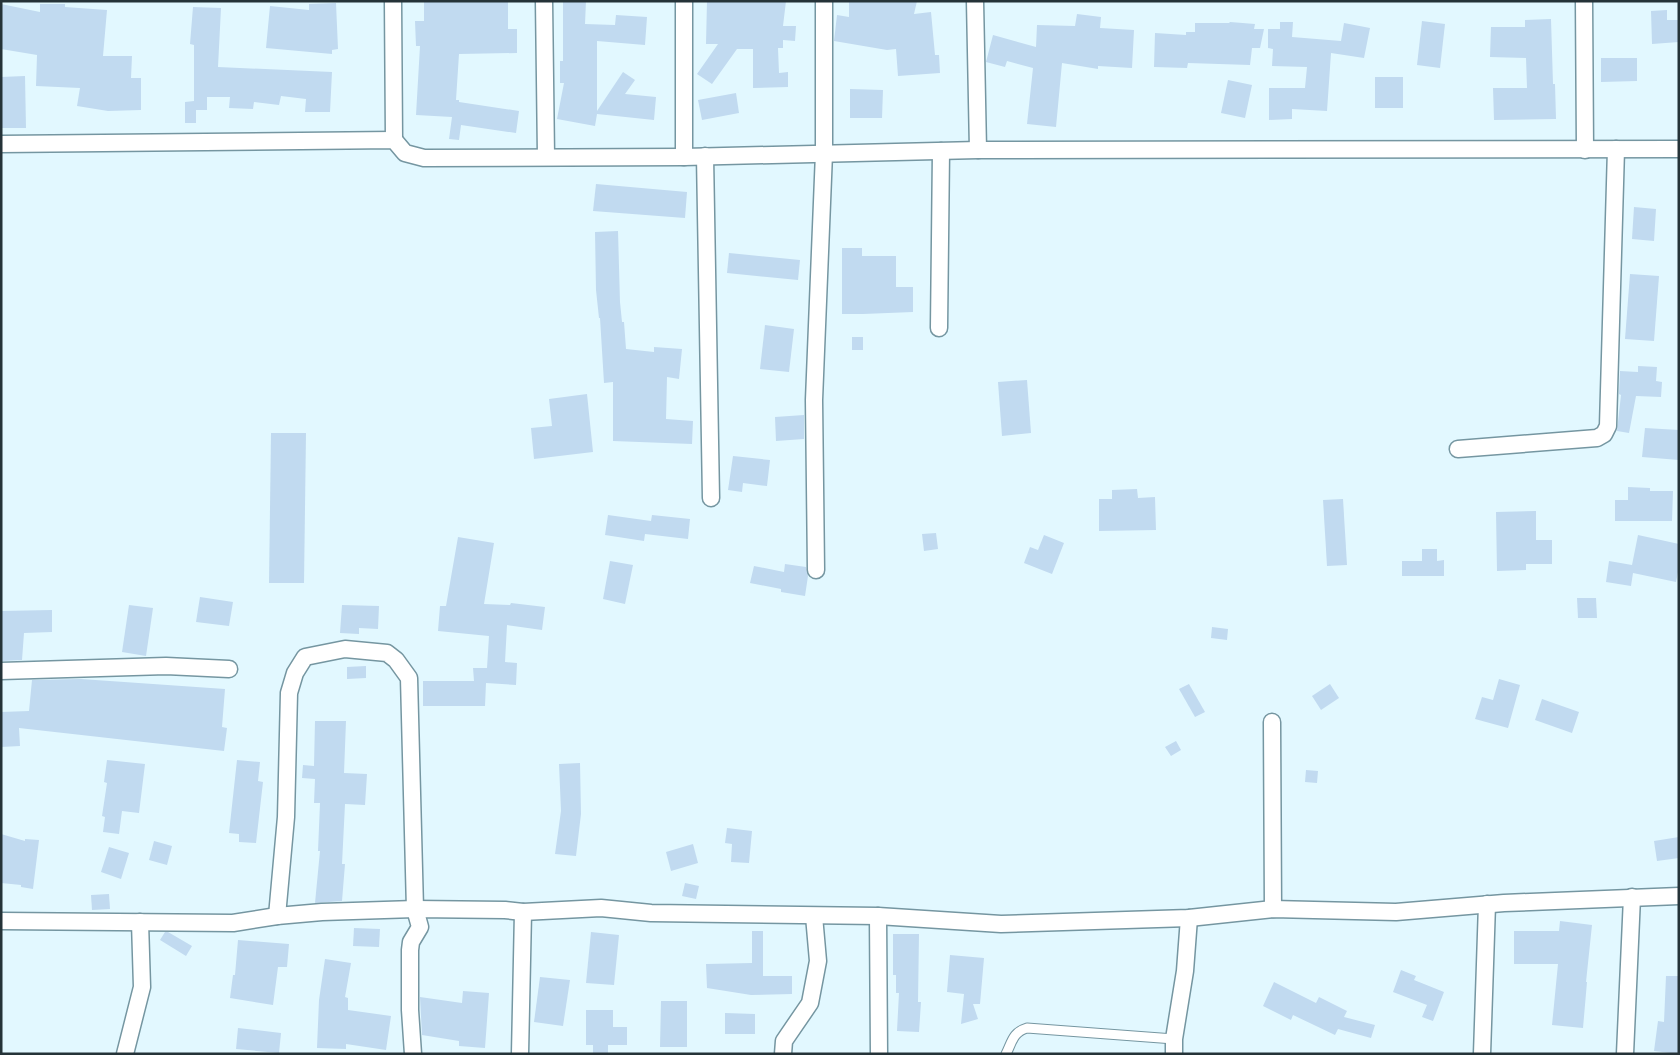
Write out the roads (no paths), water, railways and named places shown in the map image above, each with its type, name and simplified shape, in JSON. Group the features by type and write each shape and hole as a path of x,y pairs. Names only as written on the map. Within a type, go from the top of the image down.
{"street":[{"path":"393,1 394,140 404,153 424,158 684,157 941,150 1679,149"},
{"path":"544,1 546,158"},
{"path":"684,1 684,157"},
{"path":"816,570 814,400 824,153 824,1"},
{"path":"975,1 978,150"},
{"path":"1584,1 1585,150"},
{"path":"1,144 394,140"},
{"path":"1458,449 1597,438 1604,434 1608,426 1616,149"},
{"path":"939,328 941,150"},
{"path":"704,156 711,498"},
{"path":"277,916 286,817 289,693 295,673 305,657 345,649 387,653 396,660 409,678 415,910 420,927 410,942 410,1010 413,1054"},
{"path":"1,671 166,666 230,669"},
{"path":"1272,722 1273,908"},
{"path":"1,921 233,923 277,916 322,912 505,910 523,912 601,908 651,914 878,916 1001,924 1189,918 1273,908 1396,912 1487,904 1679,896"},
{"path":"1625,1054 1632,897"},
{"path":"1482,1054 1487,904"},
{"path":"520,1054 523,912"},
{"path":"783,1054 784,1041 810,1003 818,962 814,916"},
{"path":"878,916 879,1054"},
{"path":"1174,1046 1185,971 1189,918"},
{"path":"125,1054 142,987 140,922"}],"lane":[{"path":"1006,1054 1019,1030 1027,1028 1174,1046"}]}
